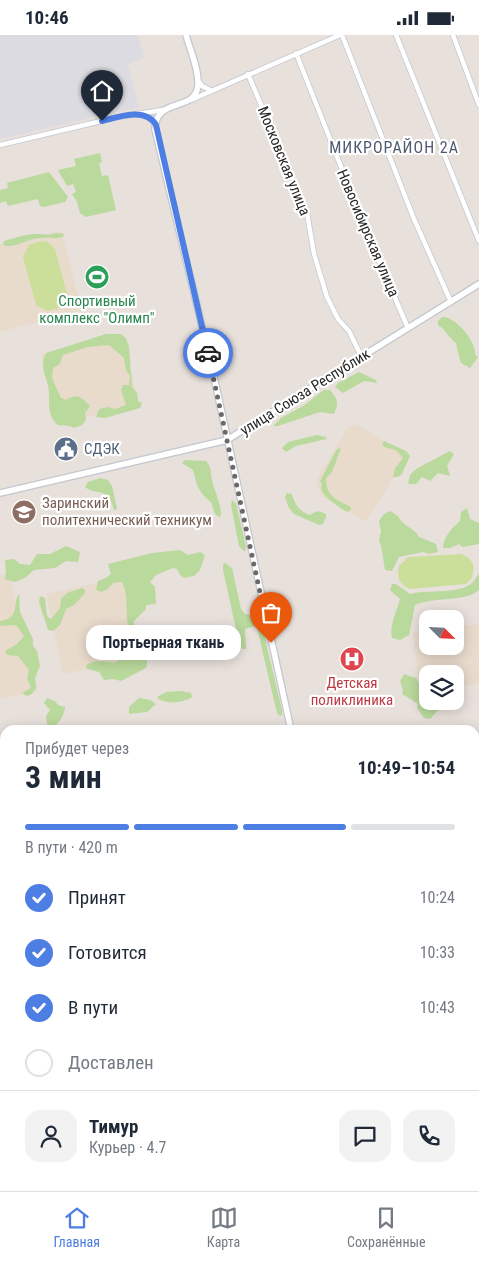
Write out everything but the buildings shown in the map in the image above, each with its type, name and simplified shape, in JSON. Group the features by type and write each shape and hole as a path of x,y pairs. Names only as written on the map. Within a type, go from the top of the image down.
{"street":[{"path":"186,35 198,79 202,86 212,91"},
{"path":"0,145 137,114 163,110 212,91 341,35 410,210 451,302"},
{"path":"396,35 479,241"},
{"path":"453,35 479,105"},
{"name":"Новосибирская улица","path":"296,53 370,240 408,328"},
{"name":"Московская улица","path":"248,74 306,213 314,254 327,297 338,319 349,331 362,358"},
{"path":"189,100 196,93 198,79"},
{"path":"163,110 156,118 156,125 290,725"},
{"path":"137,114 149,116 156,125"},
{"name":"улица Союза Республик","path":"0,493 227,440 479,284"}],"shaded area":[{"path":"0,35 138,35 144,58 128,64 139,107 0,139"},
{"path":"62,231 82,310 0,332 0,244"},
{"path":"122,335 139,404 58,424 41,355"},
{"path":"357,424 407,455 366,522 320,495 317,479 348,427"},
{"path":"9,574 38,691 0,699 0,576"},
{"path":"124,577 141,658 63,674 46,594"},
{"path":"479,624 479,684 464,686 464,665 419,665 419,683 413,632 419,631 419,655 464,655 464,626"}],"green space":[{"path":"100,153 102,162 99,163 102,176 108,175 116,210 86,217 80,213 77,202 72,194 76,192 73,184 67,186 58,170 76,166 74,159"},
{"path":"49,172 68,197 65,202 44,207 40,206 38,199 8,206 6,201 0,203 0,190 8,188 7,183"},
{"path":"56,233 64,234 63,237 39,238 12,246 3,245 4,241 24,235 49,235"},
{"path":"41,241 48,242 55,249 67,294 60,308 47,311 36,305 23,257 29,245"},
{"path":"442,317 453,321 464,330 472,343 475,354 478,357 470,368 461,363 456,343 438,325 438,321"},
{"path":"106,334 121,334 126,338 129,347 132,387 137,393 138,401 142,403 140,408 105,418 96,417 99,409 108,407 115,409 126,405 121,390 123,385 129,385 130,376 126,370 124,358 109,345 88,347 63,355 60,364 53,368 52,378 61,398 66,400 76,396 90,406 85,413 86,420 82,425 74,428 58,425 52,418 50,411 49,388 43,369 46,353"},
{"path":"359,372 376,380 377,383 364,381 343,393 335,387 338,383"},
{"path":"324,390 330,390 336,399 337,407 334,414 320,412 273,426 281,418 303,406"},
{"path":"317,435 327,439 296,446 286,452 282,448 288,442"},
{"path":"384,441 406,451 410,456 402,474 398,477 393,477 395,468 403,458 396,450 384,447 382,443"},
{"path":"341,448 332,472 326,478 326,484 332,496 351,507 348,512 325,496 321,489 320,481 337,449"},
{"path":"450,451 454,454 447,466 450,476 438,473 430,481 422,477 416,484 408,484 410,475 416,469"},
{"path":"185,460 206,461 208,463 221,516 219,517 215,514 211,502 201,492 193,470 182,463"},
{"path":"100,478 108,480 112,486 116,510 114,510 112,502 106,494 85,487 88,482"},
{"path":"287,493 292,494 298,507 309,515 318,511 326,514 323,524 319,525 294,514 289,508 285,497"},
{"path":"232,500 236,503 246,547 245,552 239,546 231,505"},
{"path":"467,508 470,519 479,523 479,544 463,547 459,544 450,548 443,548 447,536 460,521 461,512"},
{"path":"390,511 415,531 419,537 436,544 438,552 429,554 423,552 399,557 392,571 385,570 379,540 381,531 379,521 384,514"},
{"path":"66,546 80,552 78,562 66,561 55,568 34,570 25,578 15,582 5,579 5,560 14,559 20,564 30,565 37,554 50,554"},
{"path":"180,550 188,555 200,552 205,555 200,570 194,576 184,578 177,569 173,568 156,575 150,582 155,587 156,604 146,605 146,609 133,622 147,658 146,668 121,681 113,679 104,680 99,672 87,669 86,665 93,662 115,663 121,658 126,657 131,648 126,595 122,582 113,583 108,589 101,592 96,590 98,581 111,574 108,564 152,553"},
{"path":"461,554 469,558 474,566 472,578 466,584 410,589 400,580 398,574 399,566 408,557"},
{"path":"225,563 232,568 241,609 245,614 252,615 253,603 256,601 282,710 282,715 280,716 277,713 257,628 255,626 245,629 246,649 242,649 239,643 223,570 223,564"},
{"path":"479,573 479,590 465,597 423,602 415,605 409,635 400,640 392,638 392,623 400,599 390,590 392,584 396,584 410,594 459,589 472,583"},
{"path":"82,588 85,590 85,593 74,605 66,609 60,625 53,631 48,630 39,602 40,596 45,598 47,616 51,619 60,608 61,599 67,593"},
{"path":"19,594 20,612 33,639 33,646 37,651 40,666 35,678 36,688 32,694 27,696 22,693 31,688 27,678 29,670 18,656 7,655 5,651 17,644 24,636 16,625 0,626 0,621 7,620 13,614"},
{"path":"404,674 416,678 419,683 419,710 439,710 430,719 424,718 417,708 418,704 402,694 403,690 400,681"},
{"path":"181,691 191,693 192,697 184,701 169,702 160,700 157,697 166,692"},
{"path":"47,698 65,707 61,718 55,725 47,724 46,716 50,710 44,703"},
{"path":"139,698 150,700 156,704 147,712 129,714 129,707"}],"way so far":[{"path":"208,353 271,643"}],"place":[{"name":"Спортивный комплекс \"Олимп\"","path":"97,277"},
{"name":"СДЭК","path":"66,449"},
{"name":"Заринский политехнический техникум","path":"24,512"},
{"name":"Портьерная ткань","path":"271,643"},
{"name":"Детская поликлиника","path":"352,659"}],"district":[{"name":"МИКРОРАЙОН 2А","path":"394,147"}],"route":[{"path":"102,121 137,114 149,116 156,125 155,129 208,353"}]}
